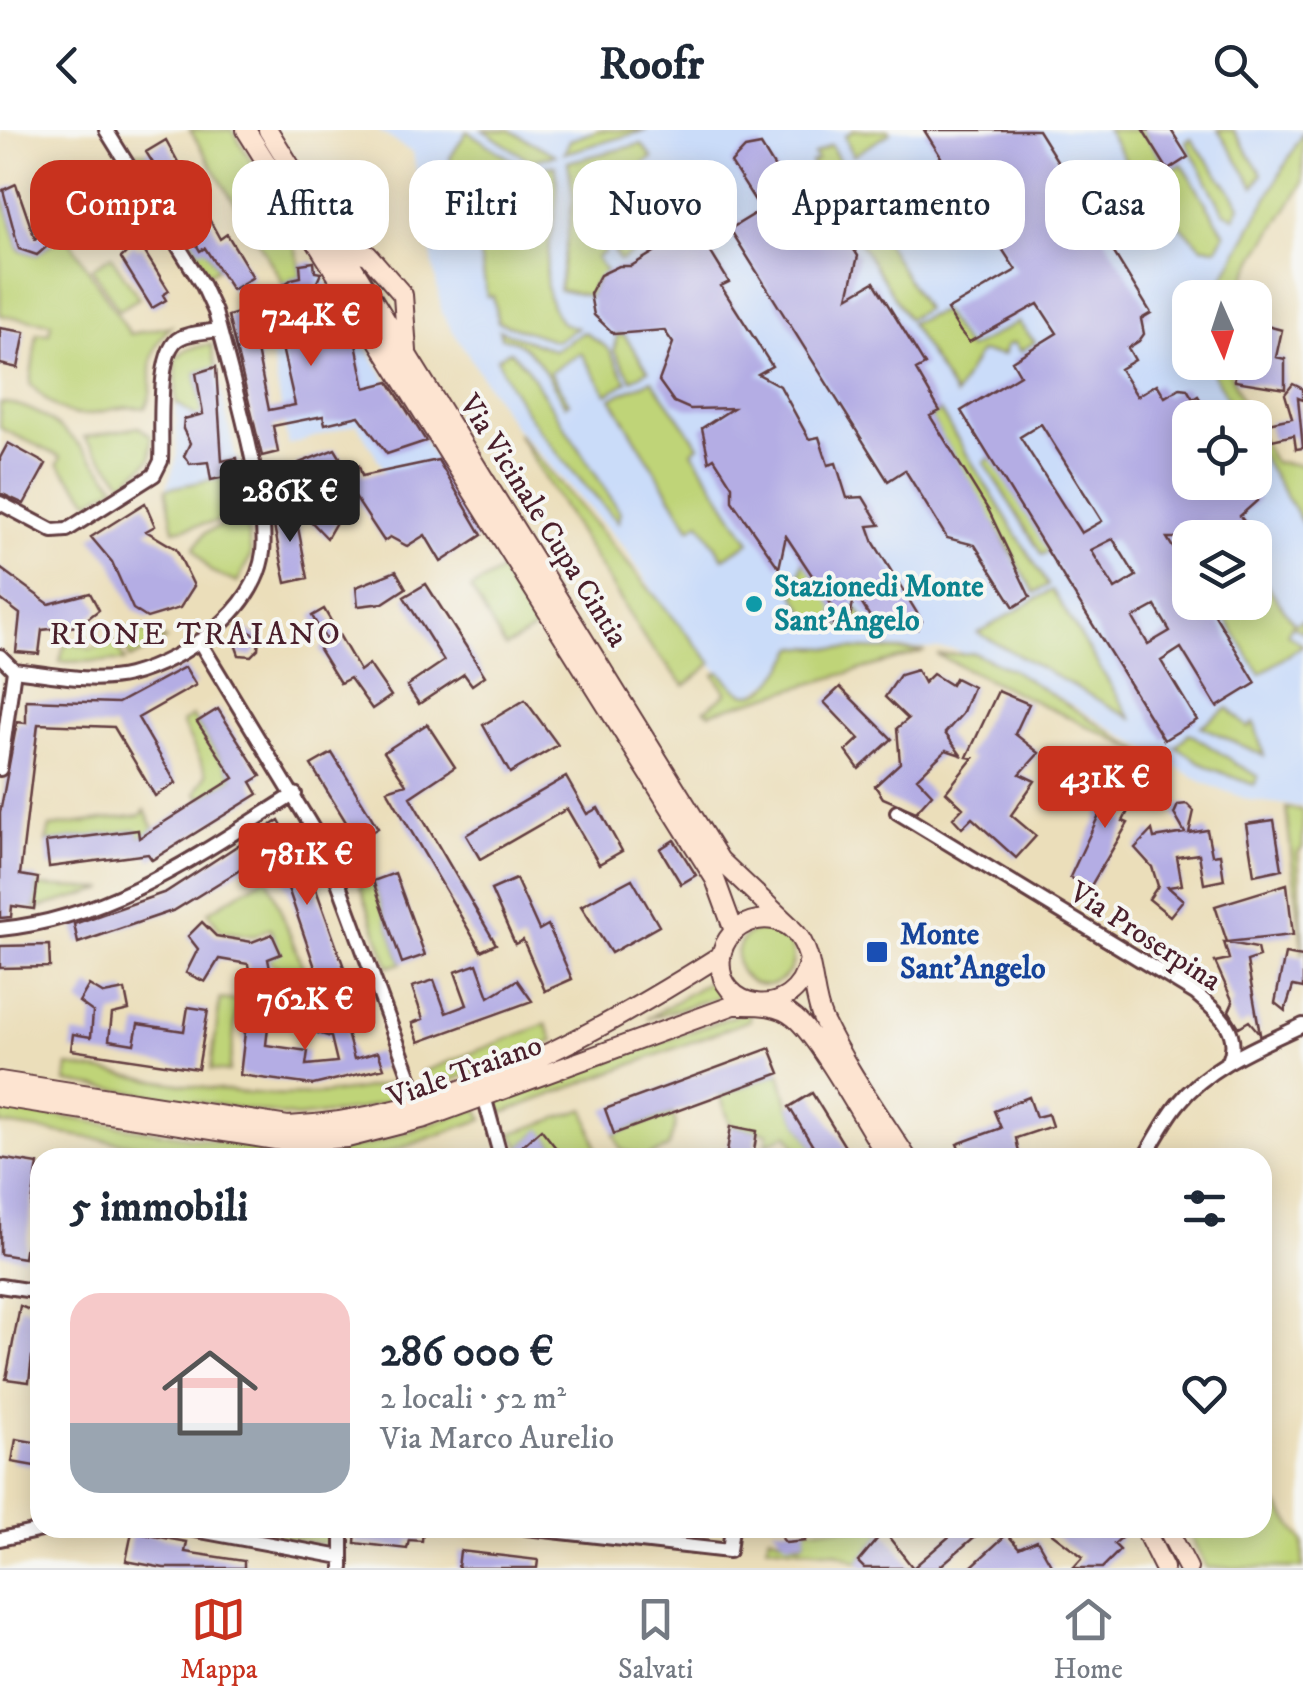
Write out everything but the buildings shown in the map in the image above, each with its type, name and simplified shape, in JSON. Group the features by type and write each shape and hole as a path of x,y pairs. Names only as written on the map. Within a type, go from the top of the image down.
{"main road":[{"name":"Via Vicinale Cupa Cintia","path":"246,130 715,879 734,931"},
{"name":"Via Vicinale Cupa Cintia","path":"268,130 287,160"},
{"name":"Via Vicinale Cupa Cintia","path":"342,250 720,860 790,926"},
{"path":"349,250 368,255 402,295 403,344 375,341"},
{"path":"881,1148 804,1029 785,1012 743,999 731,989 723,975 721,955 734,931 760,918 790,926 806,948 822,1019 900,1148"},
{"name":"Viale Traiano","path":"482,1088 721,955"},
{"path":"763,1004 782,1000 797,989 808,963"},
{"name":"Viale Traiano","path":"0,1097 287,1142 334,1124 423,1111 734,1005 763,1004"},
{"name":"Viale Traiano","path":"0,1081 287,1142"},
{"path":"1149,1538 1164,1568"},
{"path":"1172,1538 1188,1568"}],"street":[{"path":"0,656 14,670 127,676 199,641 244,597 259,573 264,547 258,496 219,330 203,286 106,130"},
{"path":"0,503 52,530 67,530 154,475 161,462 163,366 168,349 178,338 219,330"},
{"path":"199,641 295,794 338,878 423,1111"},
{"path":"0,769 14,670"},
{"path":"0,929 60,917 152,884 295,794"},
{"name":"Via Proserpina","path":"896,812 1195,993 1233,1033 1235,1046 1229,1061"},
{"path":"245,825 273,873"},
{"path":"1150,1148 1178,1103 1229,1061 1303,1025"},
{"path":"482,1088 498,1148"},
{"path":"0,1286 30,1290"},
{"path":"0,1539 30,1533"},
{"path":"252,1538 342,1562"},
{"path":"611,1538 729,1552 731,1538"}],"shaded area":[{"path":"377,130 1303,130 1303,146 1241,280 1172,280 1172,380 1231,380 1238,400 1172,400 1172,500 1272,500 1272,464 1303,517 1303,807 1249,800 1204,783 1013,670 952,649 822,648 746,698 686,640 624,547 513,425 442,314 430,250 553,250 553,160 414,160 413,153"},
{"path":"314,262 482,535 439,563 357,424 288,445 266,323 294,295 291,279 300,264"},
{"path":"211,344 239,474 166,489 177,458 176,359 185,350"}],"green space":[{"path":"190,130 232,130 251,160 232,160 232,199 212,160"},
{"path":"483,130 509,130 555,155 529,160"},
{"path":"599,130 647,130 564,153 570,140"},
{"path":"854,130 890,133 853,156 845,136"},
{"path":"1107,130 1143,130 1162,160 1125,160"},
{"path":"1218,130 1233,130 1262,174 1254,187"},
{"path":"467,131 512,160 450,160"},
{"path":"1303,132 1303,184 1244,280 1222,280"},
{"path":"1191,139 1236,198 1240,206 1235,217 1223,211 1186,142"},
{"path":"642,144 652,158 649,160 576,160"},
{"path":"831,145 839,160 817,160 814,155"},
{"path":"146,152 151,160 137,160 133,153"},
{"path":"573,161 573,198 568,162"},
{"path":"555,165 557,186 553,226"},
{"path":"1180,165 1225,234 1217,248 1202,247 1180,225"},
{"path":"0,186 19,250 37,255 43,250 76,250 130,334 171,326 154,350 151,389 145,408 86,415 62,411 30,384 37,333 49,334 51,323 0,315"},
{"path":"573,198 573,250 604,250 596,258 606,271 594,284 590,296 559,290"},
{"path":"194,250 207,250 218,268 209,274"},
{"path":"263,250 295,250 301,277 291,279 293,299"},
{"path":"479,250 549,250 547,285 551,304 562,323 577,328 556,341 498,322 493,296 487,296"},
{"path":"634,250 635,252 620,261 614,252"},
{"path":"864,250 890,250 925,309 908,319"},
{"path":"111,256 139,298 119,310 92,268"},
{"path":"942,311 968,349 1018,322 1035,342 1020,351 1014,343 1007,345 1003,355 979,352 955,396 910,323"},
{"path":"499,330 554,350 584,332 608,348 627,382 607,394 581,353 550,372 569,403 565,405 531,354 512,340 501,338"},
{"path":"617,335 624,335 648,370 632,380 614,351"},
{"path":"211,344 216,367 196,373 204,421 176,403 176,359 185,350"},
{"path":"510,351 526,367 620,512 618,522 520,403 497,358"},
{"path":"652,380 699,446 692,451 750,542 723,558 700,522 690,528 611,398"},
{"path":"1217,380 1233,380 1241,400 1228,400"},
{"path":"0,403 17,405 49,420 79,445 116,486 90,501 58,464 61,457 0,428"},
{"path":"940,411 1048,585 1035,593 930,417"},
{"path":"139,427 151,436 151,459 124,483 84,437"},
{"path":"517,433 712,663 685,686 646,641"},
{"path":"992,457 1050,550 1042,555 984,462"},
{"path":"1272,459 1303,465 1303,524 1272,473"},
{"path":"239,474 251,555 237,583 210,571 194,548 205,533 241,517 174,530 166,489"},
{"path":"803,561 852,609 857,608 867,623 860,628 814,627 795,595"},
{"path":"504,569 539,627 505,647 471,589"},
{"path":"1052,590 1131,718 978,633"},
{"path":"1272,592 1294,624 1303,620 1303,632 1292,626 1287,634 1303,645 1260,674 1227,620 1272,620"},
{"path":"135,628 166,640 130,659 121,629"},
{"path":"115,641 125,661 60,662 64,646 71,642 91,649"},
{"path":"796,647 925,651 709,713 705,710 727,693 714,675 720,672 734,687 753,694 776,679"},
{"path":"974,653 1013,670 1142,752 937,655"},
{"path":"1228,708 1248,728 1254,722 1264,756 1201,726"},
{"path":"192,716 234,778 201,799 196,792 207,774 182,723"},
{"path":"1189,733 1258,777 1254,785 1210,768 1176,747"},
{"path":"1286,808 1303,810 1303,847 1298,853 1303,954"},
{"path":"145,810 154,829 139,839 137,830 46,842 50,827 141,815"},
{"path":"267,876 309,983 304,988 268,959 280,953 270,928 254,936 221,931 208,912"},
{"path":"373,881 402,963 389,967 360,886"},
{"path":"37,886 105,889 34,909"},
{"path":"765,929 785,937 793,957 785,977 765,985 745,977 737,957 745,937"},
{"path":"714,978 723,995 647,1019"},
{"path":"220,999 238,1001 229,1072 211,1070"},
{"path":"748,1011 750,1020 500,1114 496,1101"},
{"path":"546,1024 554,1041 429,1089 422,1072"},
{"path":"68,1066 193,1086 276,1094 358,1090 400,1080 405,1096 357,1110 297,1117 66,1082"},
{"path":"780,1073 789,1107 814,1148 797,1148 788,1134 767,1144 768,1133 731,1126 720,1095"},
{"path":"0,1107 255,1148 155,1148 0,1124"},
{"path":"478,1108 483,1119 401,1148 339,1148 368,1145"},
{"path":"585,1109 596,1148 556,1148 541,1130 521,1147 510,1134"},
{"path":"672,1113 676,1123 668,1148 620,1148 614,1134"},
{"path":"1272,1496 1303,1542 1303,1568 1207,1568 1192,1538 1272,1538"},
{"path":"290,1538 330,1538 330,1545"},
{"path":"768,1538 799,1544 805,1540 878,1538 858,1562 835,1552 767,1545"}],"place":[{"name":"Stazionedi Monte Sant'Angelo","path":"754,604"},
{"name":"Monte Sant'Angelo","path":"877,952"}],"district":[{"name":"RIONE TRAIANO","path":"196,635"}]}
